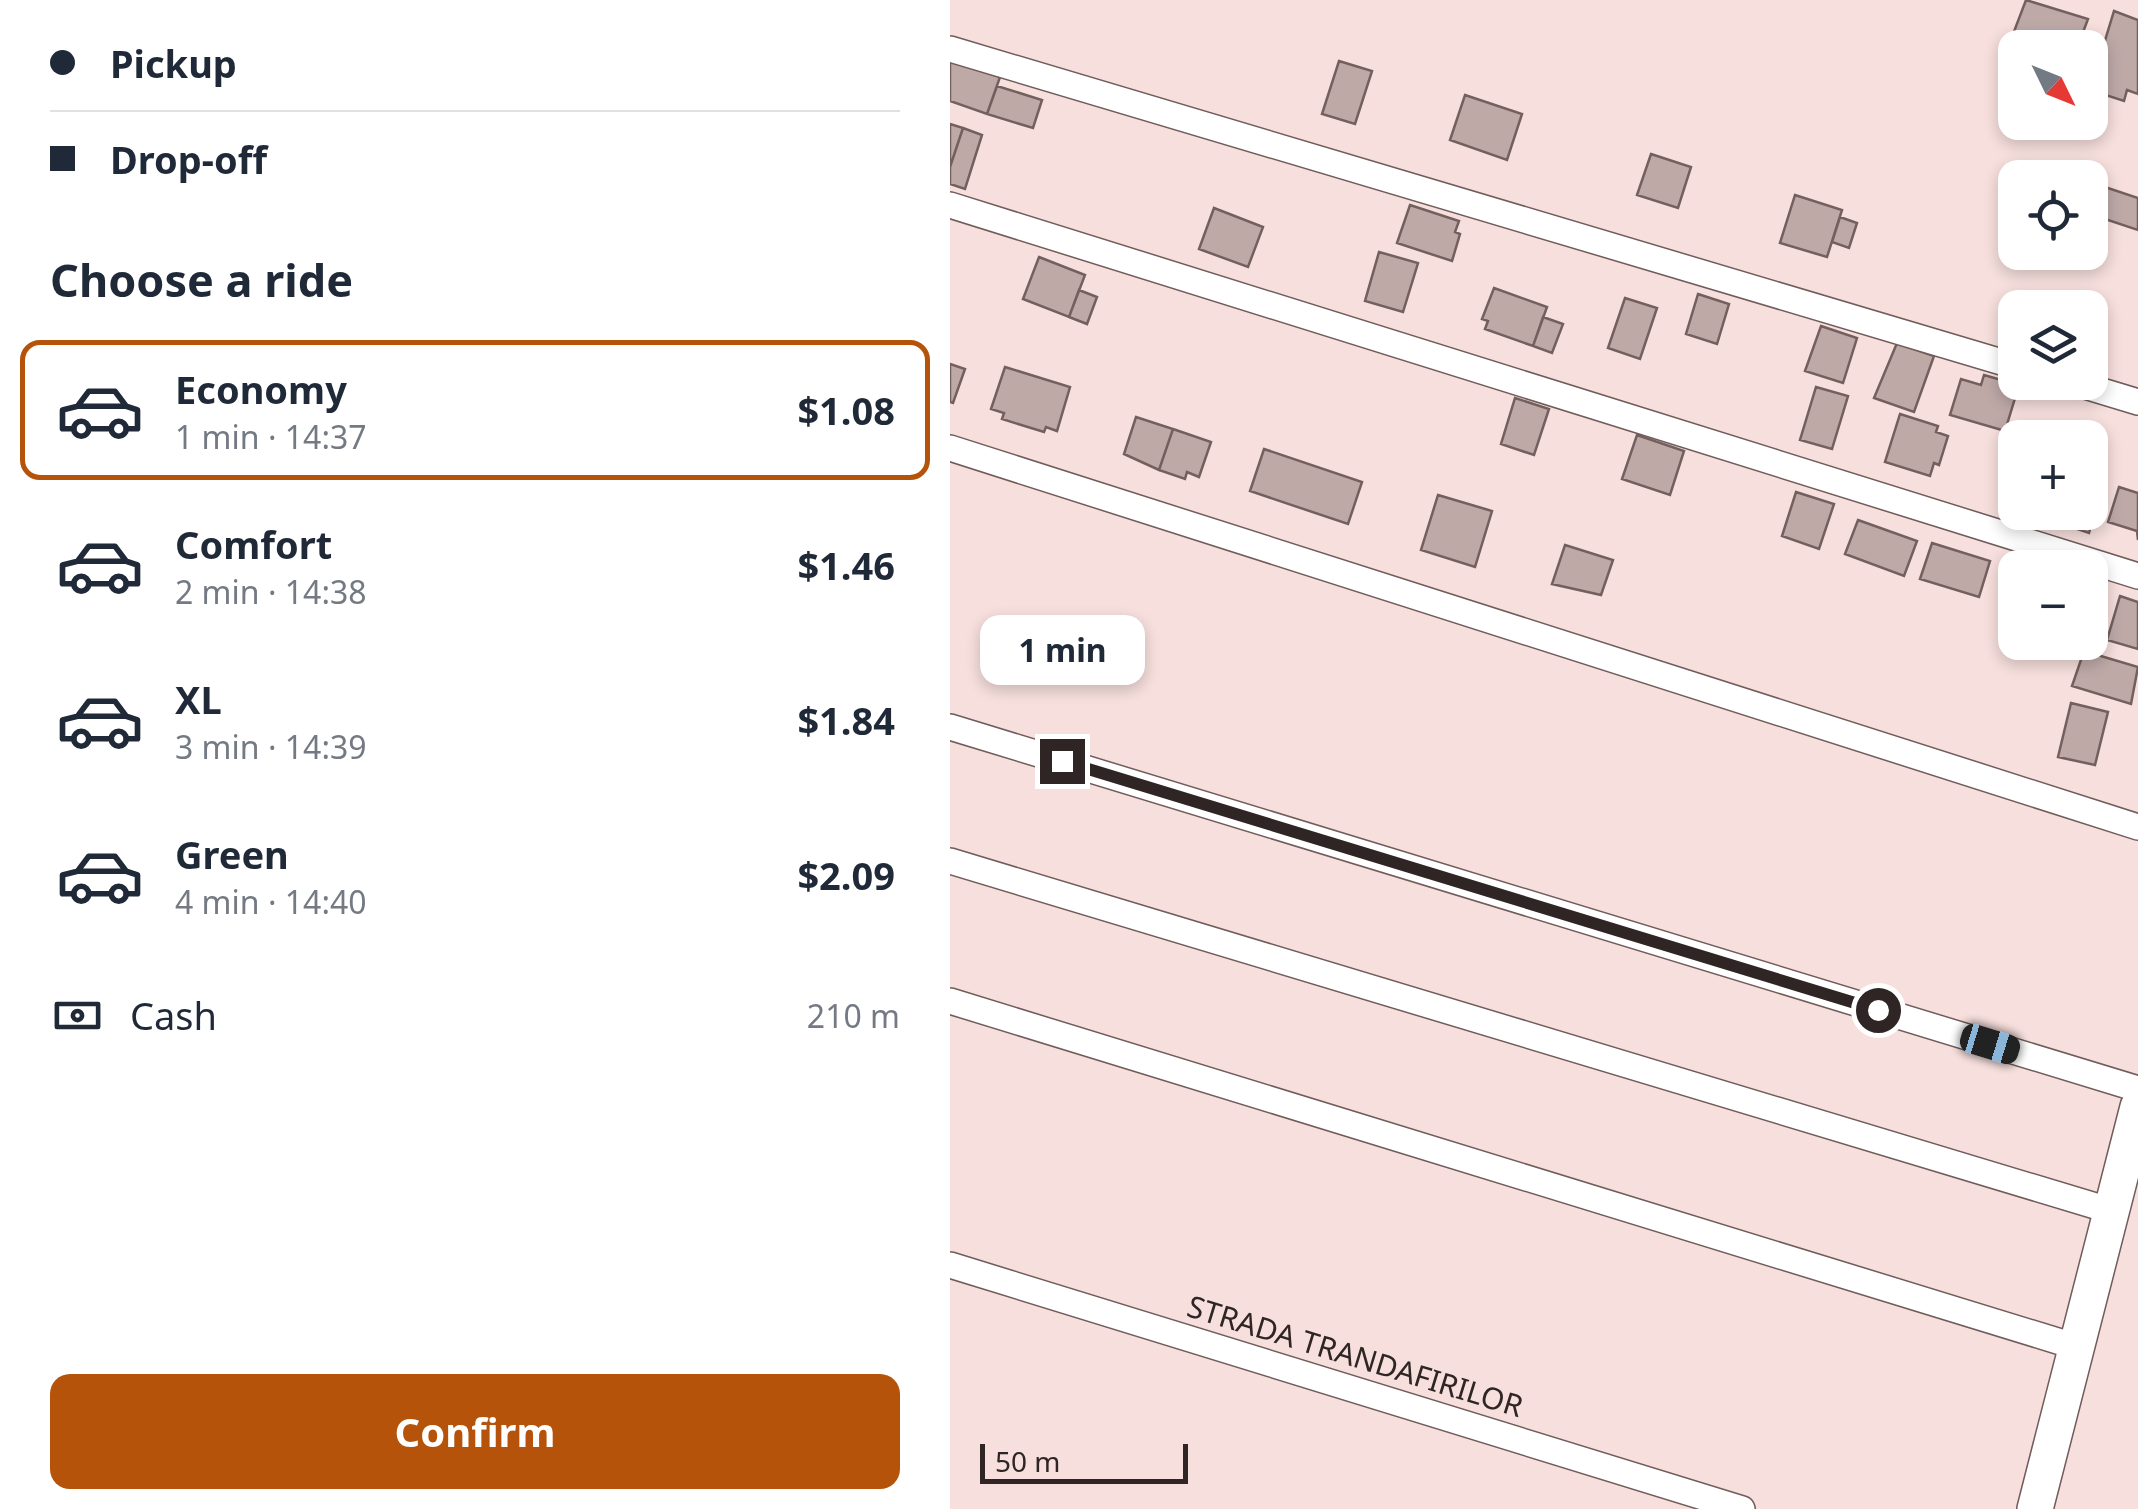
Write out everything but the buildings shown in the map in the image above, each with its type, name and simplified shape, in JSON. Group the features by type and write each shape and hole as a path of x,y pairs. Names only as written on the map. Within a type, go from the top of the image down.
{"main road":[{"path":"2035,1509 2138,1107"}],"street":[{"path":"950,48 1998,361"},
{"path":"950,205 2138,576"},
{"path":"2108,393 2138,402"},
{"path":"950,448 2138,827"},
{"path":"950,727 2138,1089"},
{"path":"950,861 2112,1211"},
{"path":"950,1002 2077,1346"},
{"name":"STRADA TRANDAFIRILOR","path":"950,1265 1742,1509"}],"route":[{"path":"1062,761 1878,1010"}]}
